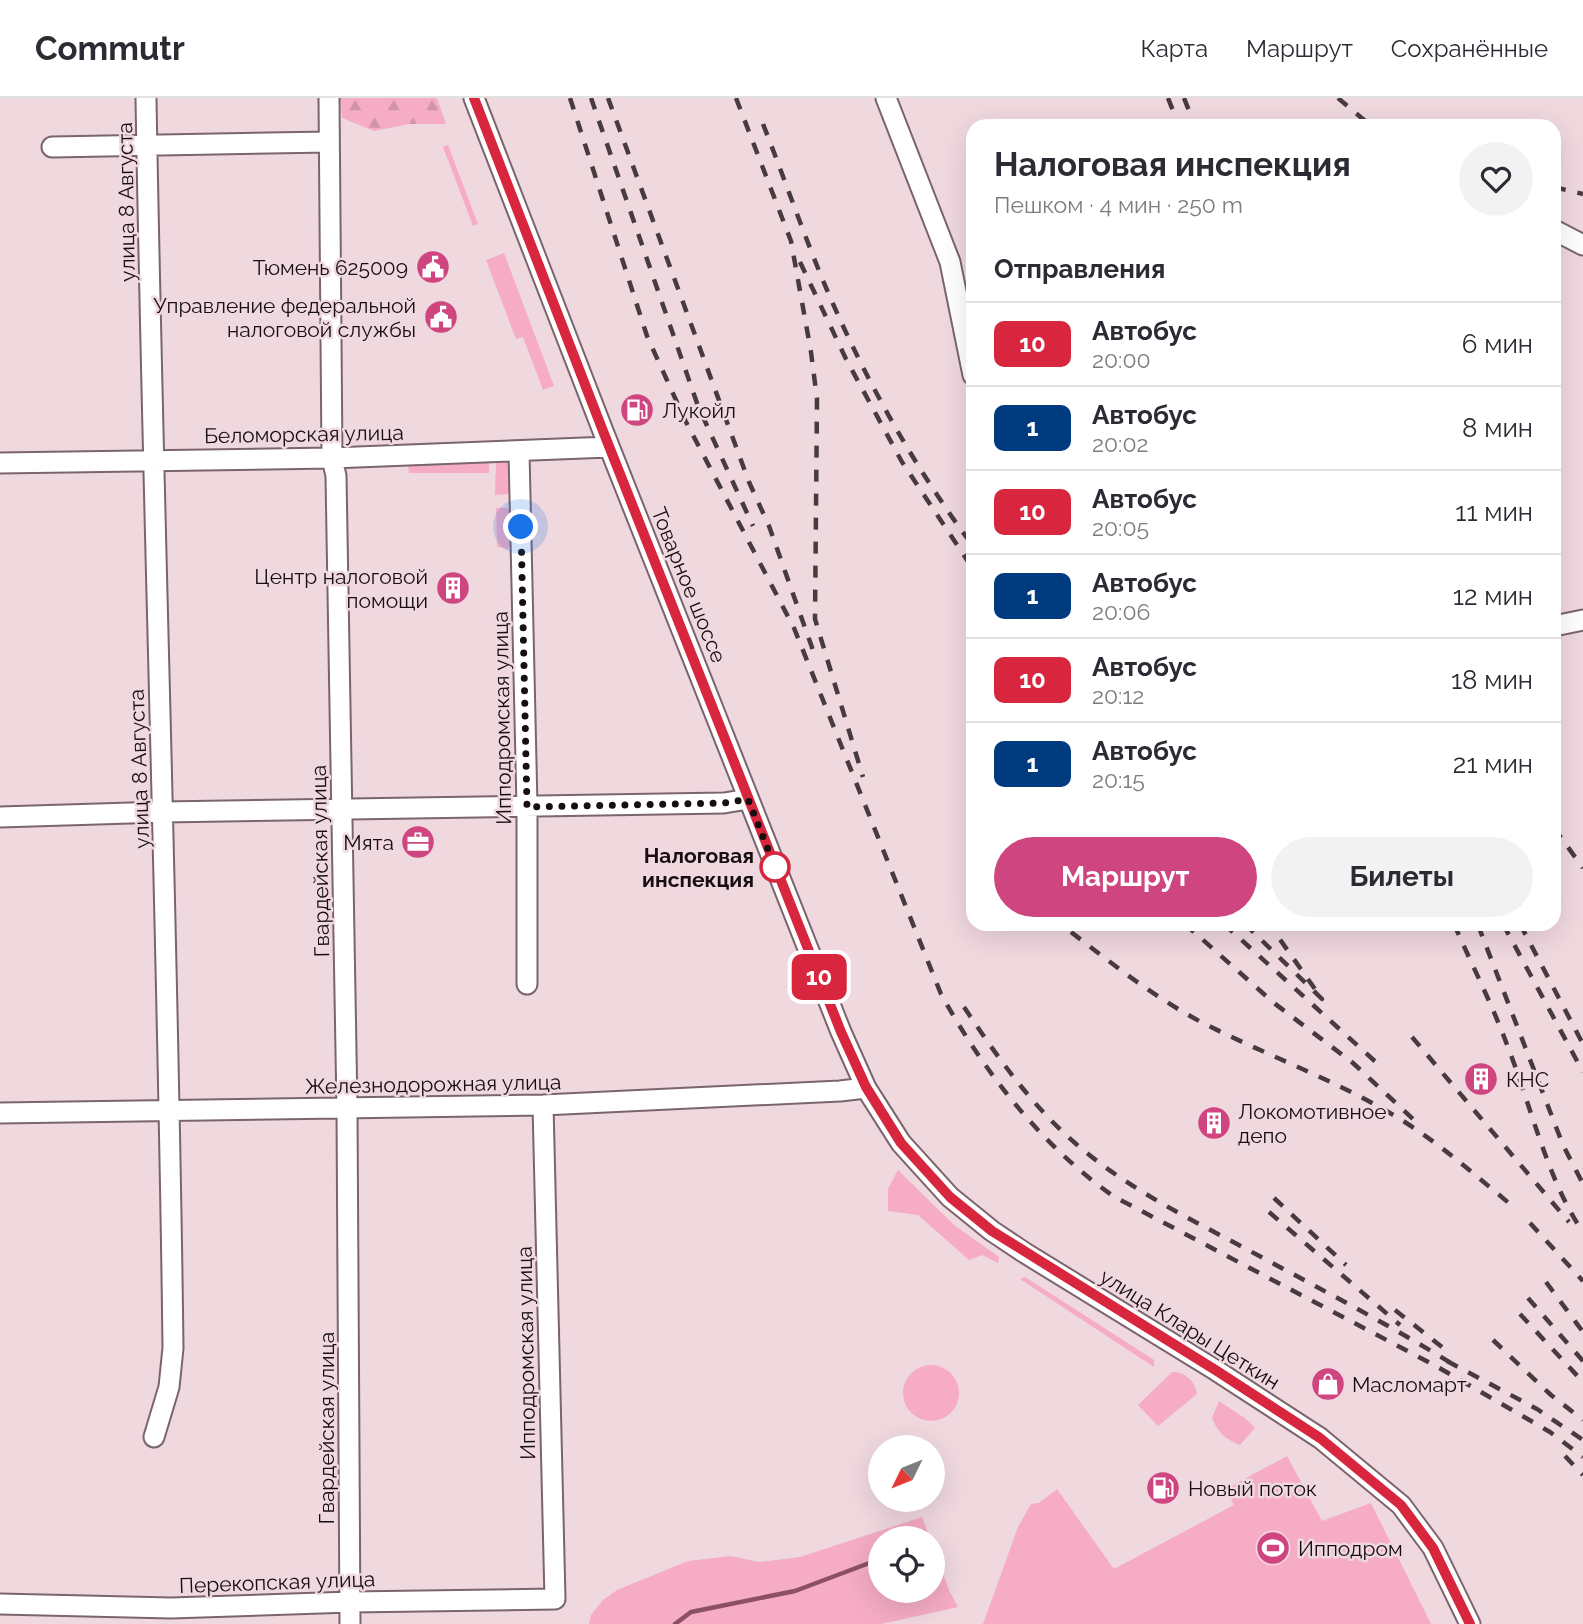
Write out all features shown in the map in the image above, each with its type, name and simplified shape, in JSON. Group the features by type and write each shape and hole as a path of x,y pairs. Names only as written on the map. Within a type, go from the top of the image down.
{"street":[{"name":"улица 8 Августа","path":"146,98 170,1110 173,1348 169,1387 153,1437"},
{"name":"Гвардейская улица","path":"329,98 332,458 336,476 347,1110 350,1624"},
{"name":"Товарное шоссе","path":"474,98 748,799 841,1032 866,1087"},
{"path":"886,98 950,262 966,341"},
{"path":"52,147 329,142"},
{"path":"1561,232 1583,245"},
{"name":"Беломорская улица","path":"0,463 332,458 609,447"},
{"name":"Ипподромская улица","path":"519,452 527,807 527,984"},
{"path":"1561,625 1583,621"},
{"path":"0,817 724,803 748,799"},
{"name":"Железнодорожная улица","path":"0,1113 347,1110 543,1105 840,1091 866,1087"},
{"name":"улица Клары Цеткин","path":"866,1087 901,1143 950,1197 992,1231 1311,1433 1401,1505 1433,1548 1470,1624"},
{"name":"Ипподромская улица","path":"543,1105 555,1600"},
{"name":"Перекопская улица","path":"0,1604 171,1616 351,1602 555,1600"}],"green space":[{"path":"340,98 437,98 446,124 409,124 374,131 342,118"},
{"path":"448,145 478,224 473,226 443,147"},
{"path":"504,253 554,386 543,390 523,337 516,339 486,260"},
{"path":"489,459 489,473 409,473 408,463"},
{"path":"496,460 511,460 512,489 507,494 495,495"},
{"path":"496,508 507,508 512,513 512,543 508,549 497,547"},
{"path":"898,1170 954,1225 999,1257 998,1263 982,1255 969,1260 918,1215 888,1211 888,1189"},
{"path":"1025,1277 1154,1360 1154,1367 1020,1279"},
{"path":"925,1365 937,1365 947,1369 955,1377 959,1393 955,1409 947,1417 937,1421 925,1421 915,1417 907,1409 903,1399 903,1387 907,1377 915,1369"},
{"path":"1172,1372 1189,1378 1197,1394 1158,1426 1138,1405"},
{"path":"1219,1401 1255,1428 1240,1445 1223,1435 1214,1423 1212,1418"},
{"name":"Ипподром","path":"1287,1456 1322,1521 1371,1503 1431,1624 983,1624 1018,1527 1031,1504 1039,1503 1057,1489 1114,1569 1234,1505 1226,1489"},
{"path":"922,1517 925,1526 895,1526"},
{"path":"868,1535 868,1603 945,1603 945,1579 958,1607 881,1624 589,1624 591,1615 603,1600 617,1590 688,1561 731,1556 759,1562 800,1557"}],"waterway":[{"path":"675,1624 691,1612 795,1591 868,1564"}],"railway":[{"path":"570,98 647,336 685,420 794,628 941,994 995,1078 1038,1130 1086,1176 1113,1196 1436,1366 1550,1432 1583,1457"},
{"path":"591,98 698,406 753,526"},
{"path":"608,98 815,656"},
{"path":"736,98 791,241 817,399 815,619 863,777"},
{"path":"1168,98 1176,119"},
{"path":"1184,98 1192,119"},
{"path":"1338,98 1363,119"},
{"path":"763,124 814,259 853,347 909,450 966,536"},
{"path":"1561,189 1583,194"},
{"path":"800,262 846,359 902,462 966,558"},
{"path":"1561,838 1583,868"},
{"path":"1193,931 1274,1003 1353,1063 1413,1119"},
{"path":"1232,931 1379,1065"},
{"path":"1252,931 1322,999 1274,931"},
{"path":"1457,931 1500,1027 1559,1189 1583,1232"},
{"path":"1480,931 1563,1145 1583,1184"},
{"path":"1507,931 1583,1072"},
{"path":"1524,931 1583,1044"},
{"path":"1071,932 1185,1013 1328,1081 1400,1119 1443,1149 1510,1204"},
{"path":"964,1007 1029,1096 1059,1128 1093,1158 1132,1186 1173,1210 1372,1317 1451,1363"},
{"path":"1412,1037 1569,1222"},
{"path":"1274,1198 1346,1265"},
{"path":"1269,1212 1400,1325"},
{"path":"1530,1223 1583,1281"},
{"path":"1546,1282 1583,1332"},
{"path":"1528,1298 1583,1361"},
{"path":"1395,1310 1442,1347"},
{"path":"1520,1314 1583,1382"},
{"path":"1493,1340 1551,1395 1583,1420"},
{"path":"1447,1361 1537,1409 1583,1440"},
{"path":"1565,1456 1583,1475"}],"bus line":[{"name":"10","path":"474,98 841,1032 866,1087 901,1143 950,1197 992,1231 1320,1438 1401,1505 1433,1548 1470,1624"}],"place":[{"name":"Тюмень 625009","path":"433,267"},
{"name":"Управление федеральной налоговой службы","path":"441,317"},
{"name":"Лукойл","path":"637,410"},
{"name":"Центр налоговой помощи","path":"453,588"},
{"name":"Мята","path":"418,842"},
{"name":"Налоговая инспекция","path":"775,867"},
{"name":"КНС","path":"1481,1079"},
{"name":"Локомотивное депо","path":"1214,1123"},
{"name":"Масломарт","path":"1328,1384"},
{"name":"Новый поток","path":"1163,1488"},
{"name":"Ипподром","path":"1273,1548"}],"route":[{"path":"521,527 527,807 724,803 748,799 779,877 775,867"}]}
